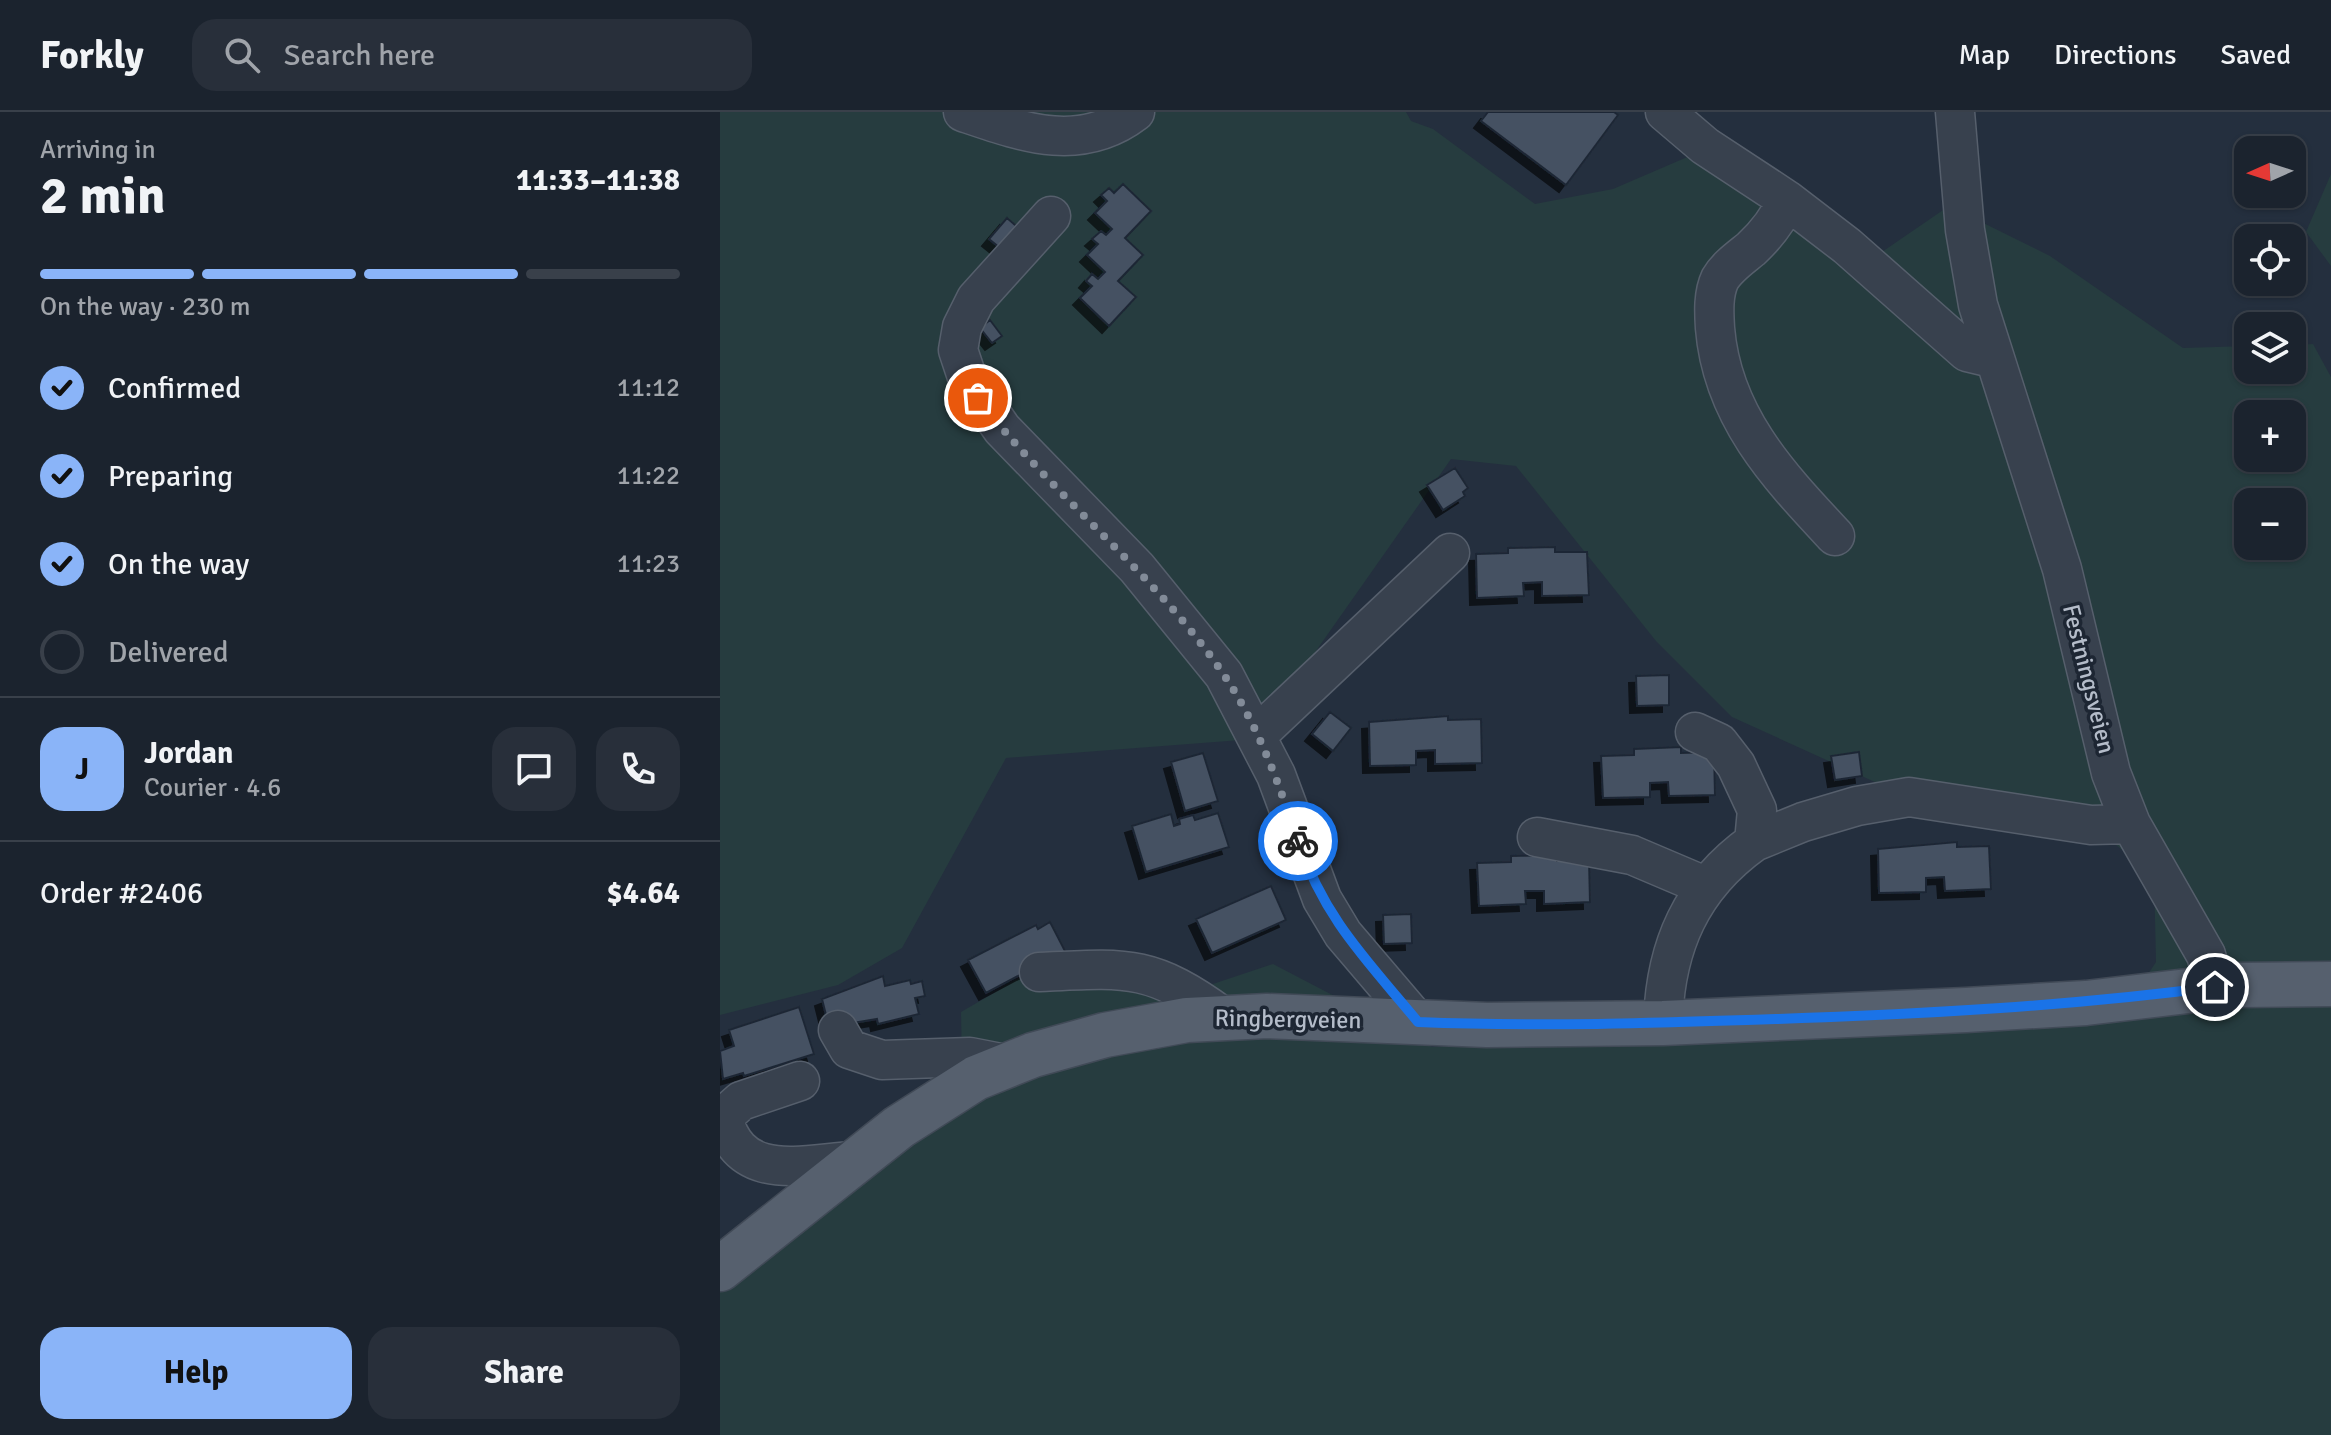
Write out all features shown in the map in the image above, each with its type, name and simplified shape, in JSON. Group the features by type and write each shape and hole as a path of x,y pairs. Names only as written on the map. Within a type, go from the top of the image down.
{"main road":[{"name":"Ringbergveien","path":"720,1269 855,1161 938,1100 1006,1064 1105,1035 1222,1016 1568,1026 1981,1010 2086,1003 2215,987 2331,984"}],"street":[{"path":"963,112 1033,135 1067,138 1104,130 1135,112"},
{"path":"1665,112 1705,146 1787,200 1847,246 1967,352 1992,358"},
{"name":"Festningsveien","path":"1955,112 1965,230 1978,305 1992,358 2062,569 2111,773 2131,824 2206,955 2215,987"},
{"path":"1787,200 1765,234 1720,280 1715,305 1716,338 1723,373 1740,419 1782,480 1835,536"},
{"path":"1051,216 976,299 962,327 958,350 968,380 989,412 1177,613 1224,675 1257,735 1322,899 1343,934 1418,1022"},
{"path":"1257,735 1450,553"},
{"path":"1695,732 1719,743 1736,765 1757,810 1754,842"},
{"path":"1663,1023 1670,955 1689,910 1705,886 1754,842 1803,822 1857,806 1909,797 2091,825 2131,824"},
{"path":"1537,837 1632,855 1705,886"},
{"path":"1039,972 1133,970 1163,979 1222,1016"},
{"path":"838,1030 849,1049 882,1060 970,1057 1006,1064"},
{"path":"800,1081 741,1101 723,1117 726,1132 753,1160 771,1167 855,1161"}],"green space":[{"path":"720,112 1406,112 1411,121 1433,129 1535,204 1613,189 1699,152 1863,265 1949,206 2050,256 2183,348 2234,346 2234,384 2306,384 2306,344 2313,344 2331,377 2331,1435 720,1435 720,1245 962,1064 961,1012 1025,975 1186,993 1273,964 1432,1047 2127,1006 2156,962 2154,875 2074,812 1877,783 1732,717 1656,641 1516,466 1451,459 1254,739 1006,758 902,948 838,985 720,1015"},
{"path":"2331,174 2331,266 2306,232"}],"building":[{"path":"1488,112 1614,112 1618,115 1566,185 1481,121"},
{"path":"1123,184 1151,211 1125,238 1143,255 1118,281 1136,297 1109,326 1080,298 1092,286 1086,281 1092,274 1098,279 1105,272 1087,255 1098,244 1092,239 1101,231 1106,235 1112,229 1095,213 1107,201 1101,195 1109,188 1114,193"},
{"path":"1007,218 1022,231 1005,252 989,239"},
{"path":"990,320 1002,336 992,343 980,328"},
{"path":"1455,468 1468,488 1463,492 1465,496 1443,510 1427,485"},
{"path":"1555,547 1555,552 1587,552 1589,595 1542,596 1542,582 1523,583 1524,596 1477,598 1476,554 1508,553 1508,548"},
{"path":"1669,675 1669,705 1637,706 1636,676"},
{"path":"1330,712 1351,728 1333,751 1312,734"},
{"path":"1448,716 1448,720 1481,719 1482,763 1435,764 1435,750 1416,751 1416,765 1370,766 1369,722"},
{"path":"1681,747 1681,753 1714,752 1715,795 1669,796 1668,782 1650,783 1650,797 1603,798 1601,756 1634,755 1634,749"},
{"path":"1859,752 1862,776 1835,780 1831,756"},
{"path":"1203,753 1218,801 1185,811 1171,762"},
{"path":"1218,813 1229,847 1146,872 1132,826 1171,814 1174,826 1180,824 1179,819 1193,815 1195,820"},
{"path":"1957,842 1957,847 1989,846 1991,889 1945,891 1944,877 1926,878 1926,892 1879,893 1878,849"},
{"path":"1557,855 1557,861 1589,860 1590,902 1544,904 1544,891 1525,891 1526,904 1479,906 1477,863 1511,862 1511,856"},
{"path":"1271,886 1286,920 1212,953 1196,919"},
{"path":"1411,914 1412,943 1384,944 1383,915"},
{"path":"1050,922 1065,951 986,993 968,960 1036,925 1038,929"},
{"path":"883,976 885,986 910,980 911,984 922,981 925,996 915,998 919,1014 878,1024 877,1019 829,1027 822,999"},
{"path":"799,1007 814,1054 744,1076 743,1073 723,1079 720,1051 734,1046 729,1030"}],"way so far":[{"path":"978,398 1002,429 1177,613 1224,675 1246,712 1276,775 1298,841"}],"route":[{"path":"1298,841 1322,899 1343,934 1418,1022 1568,1026 1804,1018 2086,1003 2215,987"}]}
